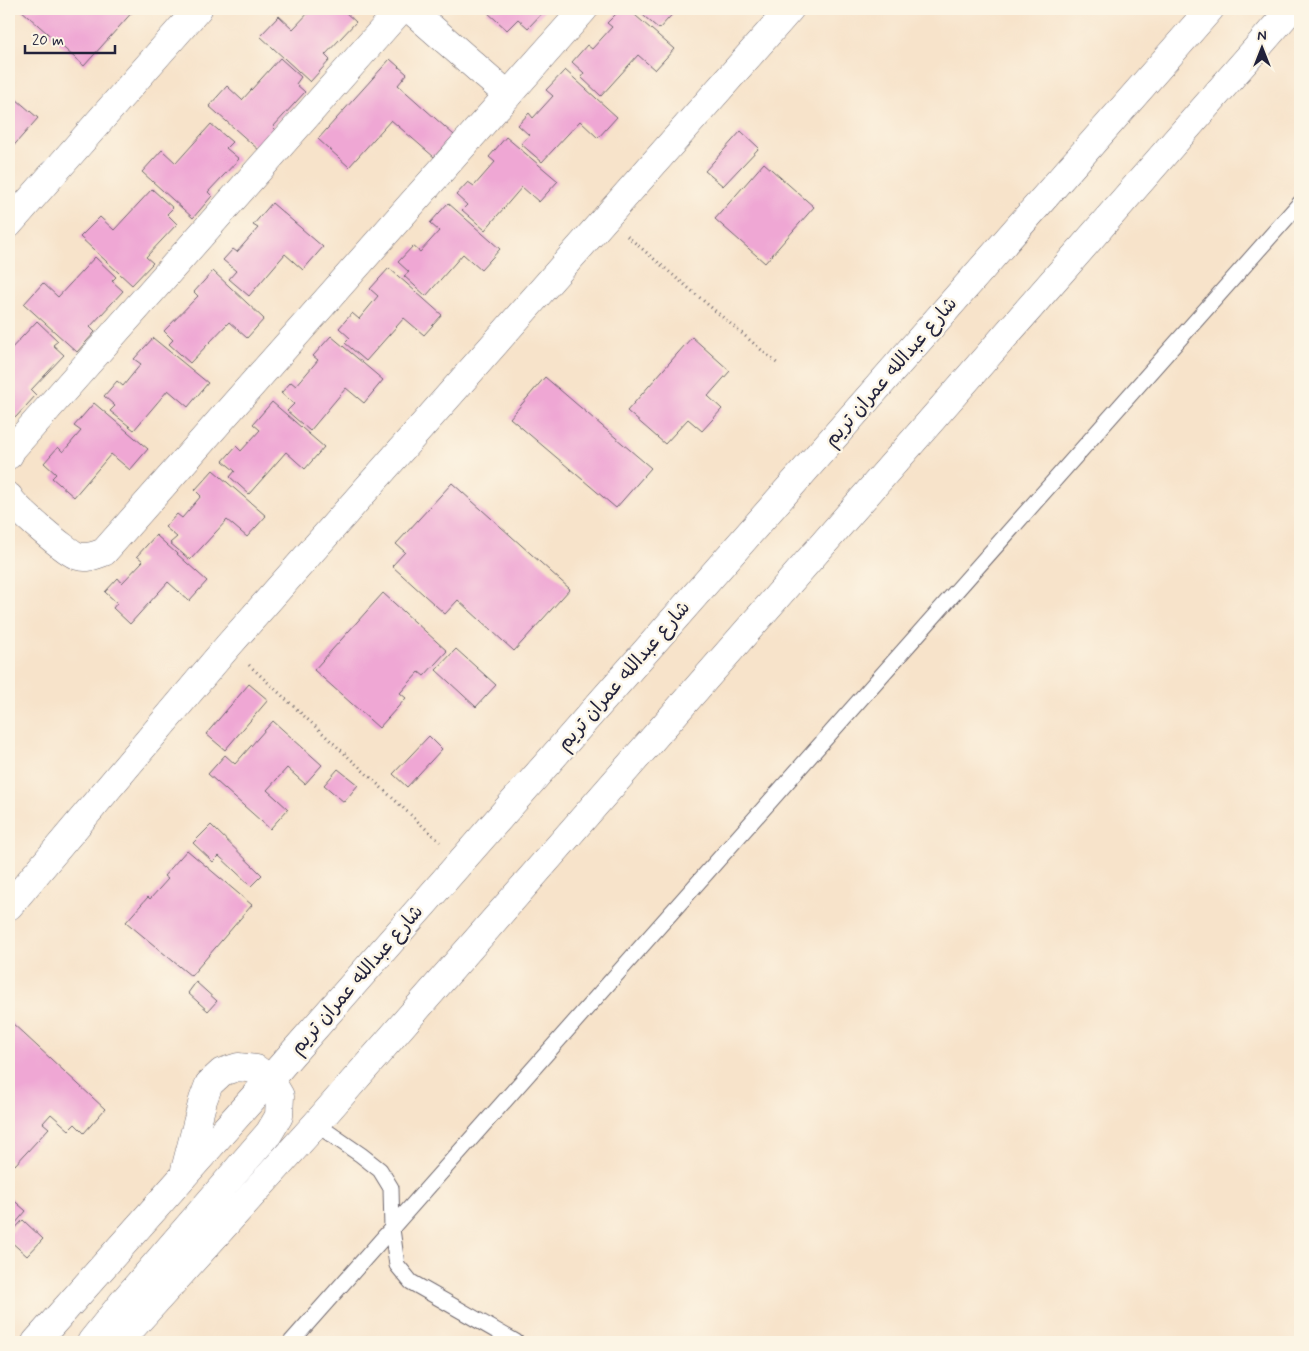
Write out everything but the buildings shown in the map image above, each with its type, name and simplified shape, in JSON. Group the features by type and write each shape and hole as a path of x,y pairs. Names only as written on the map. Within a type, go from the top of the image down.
{"street":[{"path":"9,224 198,9"},
{"path":"9,455 12,449 401,9"},
{"path":"410,9 508,95"},
{"path":"9,498 65,550 77,556 91,557 104,552 584,9"},
{"path":"9,906 228,646 790,9"},
{"name":"شارع عبدالله عمران تريم","path":"36,1342 270,1079 1210,9"},
{"path":"119,1342 316,1124 1291,9"},
{"path":"92,1342 123,1302 269,1133 279,1116 280,1106 280,1096 270,1079 256,1069 238,1066 222,1072 209,1084 203,1100 184,1175"}],"lane":[{"path":"291,1342 1300,203"},
{"path":"316,1124 380,1170 391,1188 392,1228 397,1265 411,1282 516,1342"}],"path":[{"path":"606,217 778,364"},
{"path":"228,646 461,862"}]}
